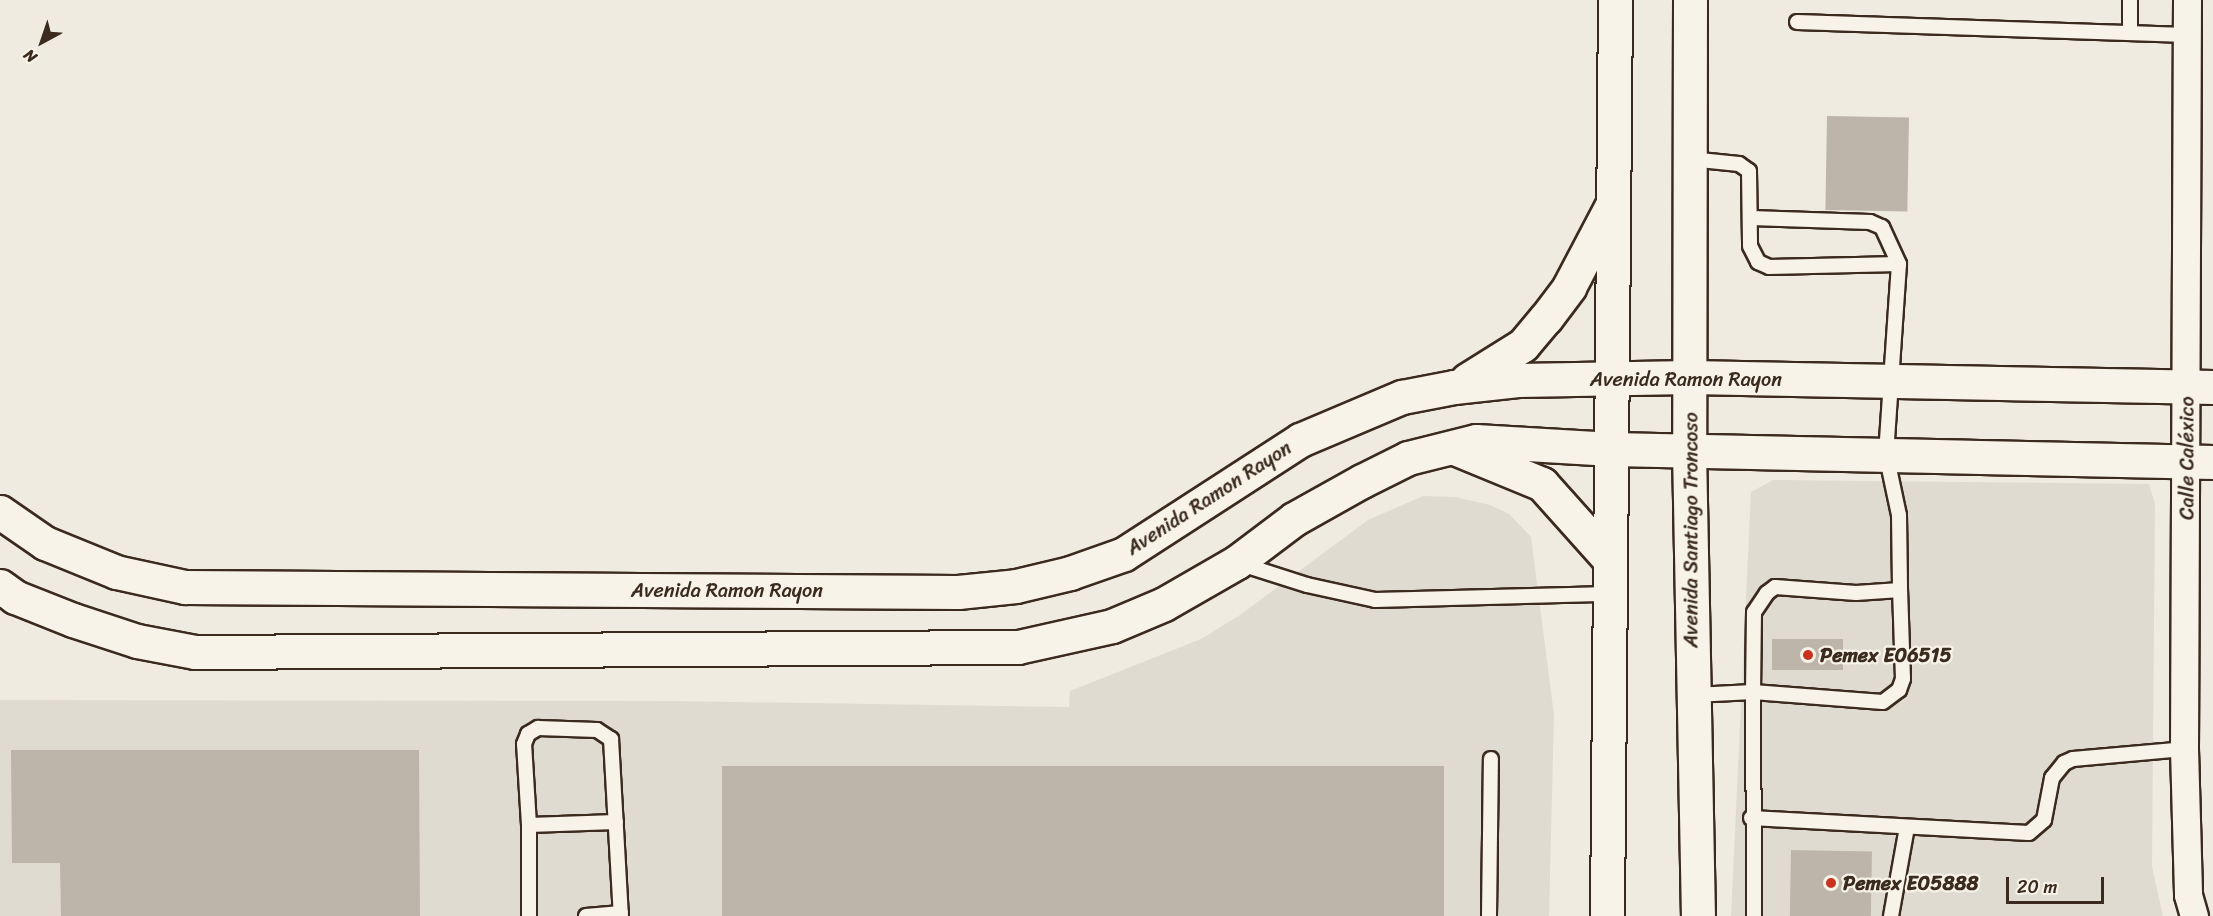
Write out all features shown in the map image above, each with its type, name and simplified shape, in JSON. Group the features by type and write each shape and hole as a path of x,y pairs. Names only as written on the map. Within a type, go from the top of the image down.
{"main road":[{"path":"1607,916 1615,0"},
{"name":"Avenida Santiago Troncoso","path":"1690,0 1689,449 1698,916"},
{"path":"1454,387 1515,351 1546,318 1569,287 1613,203"},
{"name":"Avenida Ramon Rayon","path":"0,512 45,543 116,572 185,587 958,592 1038,581 1124,554 1299,440 1402,397 1454,387 1518,380 1690,377 2200,387"},
{"path":"5,597 137,641 195,652 1018,647 1112,626 1164,604 1237,562 1294,519 1362,480 1408,458 1476,441 1612,449 2200,462"},
{"path":"1452,447 1542,484 1609,559"}],"street":[{"name":"Calle Caléxico","path":"2187,0 2200,387 2200,462 2184,749 2188,895 2194,916"}],"lane":[{"path":"2130,0 2130,33"},
{"path":"1797,22 2187,34"},
{"path":"1690,159 1739,164 1749,171 1752,255 1769,267 1899,264"},
{"path":"1692,696 1753,692 1883,702 1899,690 1903,679 1899,515 1886,454 1893,381 1899,264 1882,227 1870,222 1751,218"},
{"path":"1237,562 1306,585 1375,600 1609,594"},
{"path":"1754,916 1751,818 1754,612 1767,593 1775,587 1856,593 1900,590"},
{"path":"529,916 529,825 524,744 528,734 538,728 597,730 608,735 612,744 621,914 586,916"},
{"path":"1751,818 2029,833 2044,820 2052,778 2064,763 2073,759 2184,749"},
{"path":"1489,916 1491,759"},
{"path":"529,825 616,822"},
{"path":"1891,916 1907,826"}],"shaded area":[{"path":"1773,480 2149,484 2155,504 2152,867 2163,916 1731,916 1751,492"},
{"path":"1423,496 1455,497 1490,505 1509,514 1531,537 1554,715 1549,916 0,916 0,700 672,701 1069,707 1070,691 1201,639 1240,615 1368,520"}],"building":[{"path":"1827,116 1909,117 1907,211 1825,210"},
{"name":"Pemex E06515","path":"1772,639 1843,639 1843,670 1772,670"},
{"path":"11,750 419,750 420,916 61,916 60,863 12,863"},
{"path":"722,766 1444,766 1444,916 722,916"},
{"name":"Pemex E05888","path":"1791,850 1872,851 1871,916 1790,916"}],"place":[{"name":"Pemex E06515","path":"1808,655"},
{"name":"Pemex E05888","path":"1831,883"}]}
